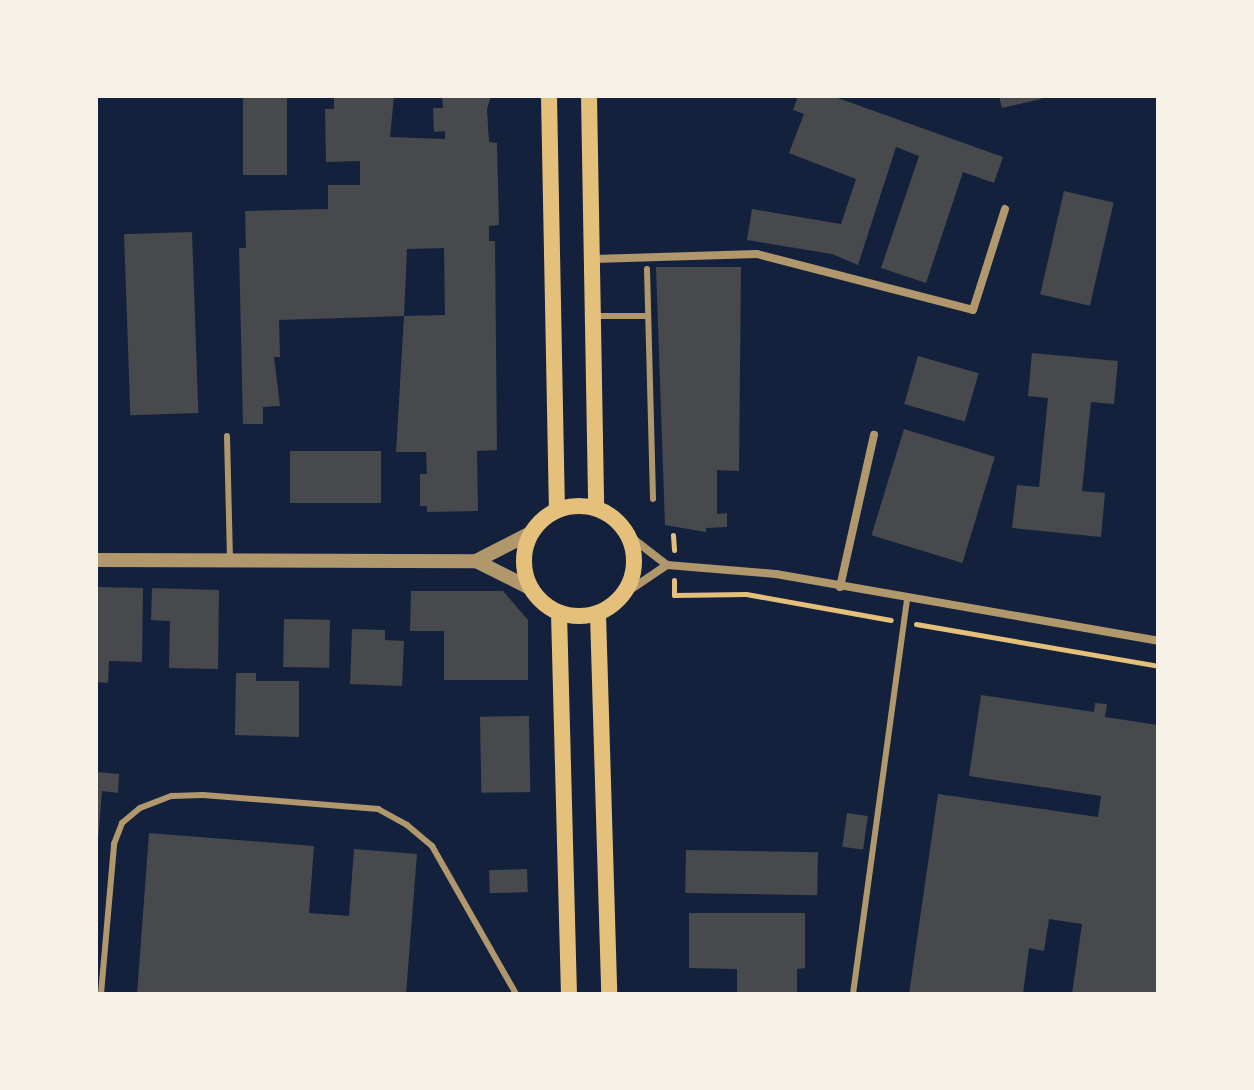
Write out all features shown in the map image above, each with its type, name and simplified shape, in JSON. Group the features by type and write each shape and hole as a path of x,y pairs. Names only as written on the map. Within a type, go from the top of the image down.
{"main road":[{"path":"549,96 557,510"},
{"path":"589,96 596,508"},
{"path":"596,508 628,535 634,566 624,594 598,614 559,613 532,589 524,562 531,533 557,510 596,508"},
{"path":"559,613 569,994"},
{"path":"598,614 609,994"}],"street":[{"path":"594,259 757,254 973,310 1005,209"},
{"path":"840,587 874,435"},
{"path":"476,561 531,533"},
{"path":"628,535 667,565 776,574 1158,641"},
{"path":"96,560 476,561 532,589"},
{"path":"624,594 667,565"}],"lane":[{"path":"647,269 653,499"},
{"path":"594,316 648,316"},
{"path":"227,436 230,561"},
{"path":"853,994 907,598"},
{"path":"101,994 114,844 122,823 140,808 172,796 203,795 378,809 407,825 432,846 516,994"}],"path":[{"path":"674,595 746,594 1158,666"}],"building":[{"path":"243,96 287,96 287,175 243,175"},
{"path":"334,96 394,96 390,137 445,139 445,131 434,132 433,108 443,108 442,96 491,96 487,109 489,142 497,143 499,225 489,226 489,241 495,241 497,450 477,451 478,511 427,512 427,506 420,506 420,474 427,474 426,452 396,452 404,316 279,320 280,357 274,357 280,406 263,407 263,424 243,424 239,248 246,248 245,211 328,209 328,185 360,185 360,161 326,162 325,109 334,109","holes":["444,248 445,315 404,316 407,249"]},
{"path":"798,96 832,96 1003,157 994,183 963,172 926,283 881,268 919,156 896,147 858,265 832,254 747,240 752,209 841,224 856,179 789,153 804,114 793,110"},
{"path":"999,96 1041,96 1041,99 1002,108"},
{"path":"1064,191 1114,202 1090,306 1040,294"},
{"path":"192,232 198,413 130,415 124,234"},
{"path":"656,267 741,267 739,471 717,470 717,514 727,513 727,527 706,528 706,532 665,525"},
{"path":"1032,353 1118,361 1114,404 1091,402 1082,491 1105,493 1101,537 1012,528 1017,485 1039,487 1048,398 1028,396"},
{"path":"918,356 979,373 965,421 904,404"},
{"path":"904,429 995,457 962,563 872,535"},
{"path":"290,451 381,451 381,503 290,503"},
{"path":"96,587 143,588 142,662 109,661 108,683 96,682"},
{"path":"152,588 219,590 218,669 169,668 170,621 151,620"},
{"path":"411,591 503,591 528,620 528,680 444,680 444,631 410,631"},
{"path":"284,619 330,620 329,668 283,667"},
{"path":"352,629 385,630 385,640 404,641 402,686 350,684"},
{"path":"236,673 256,673 256,681 299,681 299,737 235,735"},
{"path":"981,695 1094,712 1095,703 1107,704 1105,717 1158,725 1156,994 1072,994 1082,924 1049,919 1044,951 1029,948 1023,994 909,994 938,794 1098,817 1101,796 969,776"},
{"path":"529,716 530,792 481,793 480,717"},
{"path":"96,772 119,774 118,793 102,791 98,840"},
{"path":"847,813 868,816 863,850 842,847"},
{"path":"149,833 314,846 309,913 349,916 354,849 417,854 406,994 137,994"},
{"path":"686,850 818,852 817,895 685,893"},
{"path":"527,869 528,892 490,893 489,870"},
{"path":"689,913 805,913 805,968 797,969 797,994 737,994 737,969 689,968"}]}
